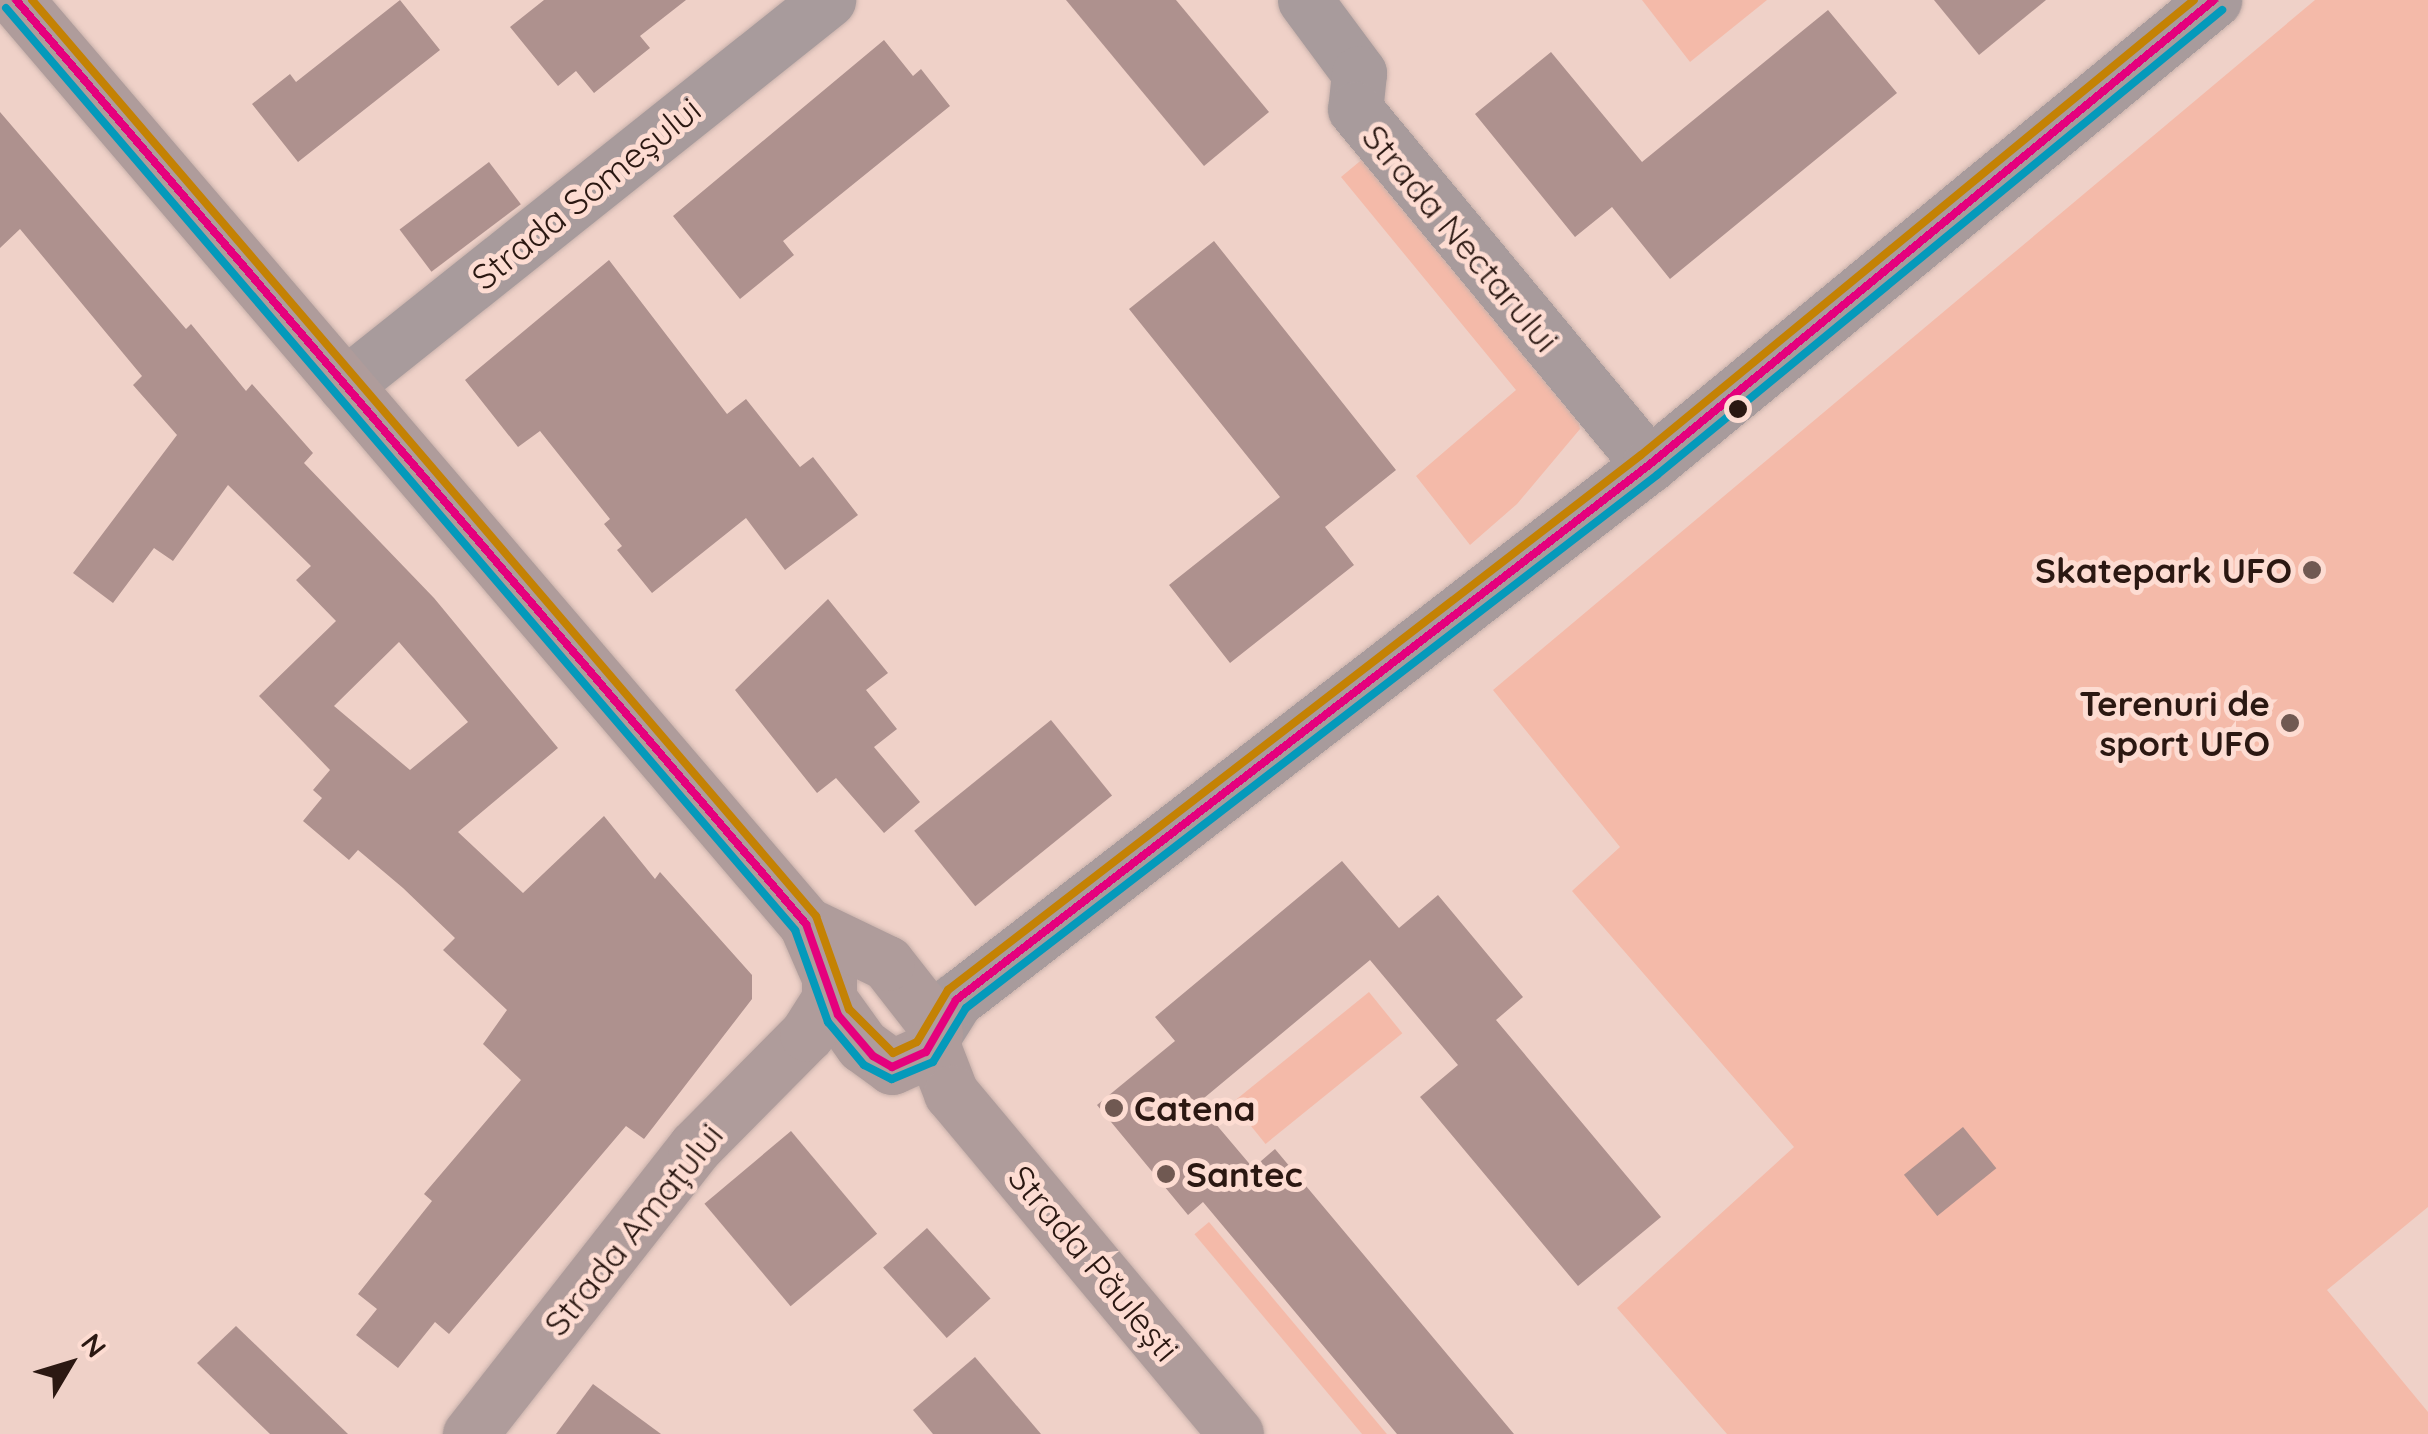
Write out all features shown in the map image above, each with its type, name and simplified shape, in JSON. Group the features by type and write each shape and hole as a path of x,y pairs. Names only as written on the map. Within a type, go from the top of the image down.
{"main road":[{"name":"Strada Păulești","path":"16,0 806,924 834,998 884,1064 933,1040"},
{"name":"Strada Păulești","path":"834,998 888,963 933,1040 1236,1434"},
{"name":"Strada Amațului","path":"470,1434 695,1147 834,998"}],"street":[{"name":"Strada Someșului","path":"345,385 828,0"},
{"name":"Strada Nectarului","path":"1305,0 1359,73 1354,109 1650,465"},
{"path":"933,1040 1650,465 2214,0"}],"shaded area":[{"path":"1642,0 1767,0 1690,62"},
{"path":"2315,0 2428,0 2428,1207 2327,1290 2428,1412 2428,1434 1727,1434 1617,1308 1794,1147 1572,891 1620,847 1493,690"},
{"path":"1371,152 1575,401 1580,429 1517,504 1470,545 1416,476 1516,390 1341,177"},
{"path":"1369,992 1402,1033 1266,1144 1232,1103"},
{"path":"1209,1222 1387,1434 1362,1434 1194,1234"}],"building":[{"path":"400,0 440,50 298,162 252,104 290,74 296,82"},
{"path":"544,0 686,0 640,36 650,48 594,93 576,71 558,86 510,27"},
{"path":"1066,0 1176,0 1269,112 1204,166"},
{"path":"1934,0 2046,0 1979,55"},
{"path":"1828,10 1897,93 1670,279 1612,207 1575,237 1475,114 1551,52 1642,162"},
{"path":"884,40 913,76 921,69 950,106 783,241 794,255 740,299 673,216"},
{"path":"0,112 186,329 191,324 246,391 252,384 313,453 304,463 434,598 558,748 458,832 523,893 604,816 655,879 660,872 752,975 752,999 644,1139 626,1126 449,1334 435,1322 398,1368 356,1335 377,1309 358,1294 432,1201 424,1194 521,1080 483,1044 507,1010 443,950 455,938 403,888 358,850 349,860 303,821 322,798 313,790 330,770 259,696 336,621 296,580 311,566 228,485 173,561 154,548 113,603 73,573 177,435 133,385 142,376 20,229 0,248","holes":["399,642 468,722 410,770 334,706"]},
{"path":"489,162 521,204 431,272 400,229"},
{"path":"1214,241 1396,470 1325,527 1354,565 1230,663 1169,585 1280,497 1129,309"},
{"path":"609,260 727,414 746,399 800,467 813,457 858,515 785,570 746,518 652,593 617,550 622,546 604,524 610,519 540,431 518,447 465,380"},
{"path":"828,599 888,673 866,690 897,729 874,747 920,802 884,833 836,778 817,793 735,690"},
{"path":"1051,720 1112,795 975,906 914,831"},
{"path":"1342,861 1399,928 1438,895 1523,997 1496,1020 1661,1217 1578,1286 1420,1097 1458,1065 1370,960 1198,1103 1253,1168 1275,1149 1514,1434 1397,1434 1203,1202 1188,1215 1097,1105 1175,1041 1155,1017"},
{"path":"1963,1127 1996,1168 1937,1216 1904,1175"},
{"path":"791,1131 877,1234 791,1306 704,1204"},
{"path":"927,1228 991,1299 947,1338 883,1267"},
{"path":"236,1326 348,1434 270,1434 197,1363"},
{"path":"975,1357 1041,1434 933,1434 913,1410"},
{"path":"593,1384 661,1434 556,1434"}],"transit line":[{"path":"16,0 806,924 838,1015 873,1056 892,1067 926,1052 956,1000 1649,465 2214,0"},
{"path":"32,0 816,916 849,1009 893,1053 917,1042 948,990 1641,455 2194,0"},
{"path":"6,8 795,930 828,1022 864,1065 892,1079 933,1062 966,1008 1657,475 2222,10"}],"place":[{"name":"Skatepark UFO","path":"2312,570"},
{"name":"Terenuri de sport UFO","path":"2290,723"},
{"name":"Catena","path":"1114,1108"},
{"name":"Santec","path":"1166,1174"}]}
